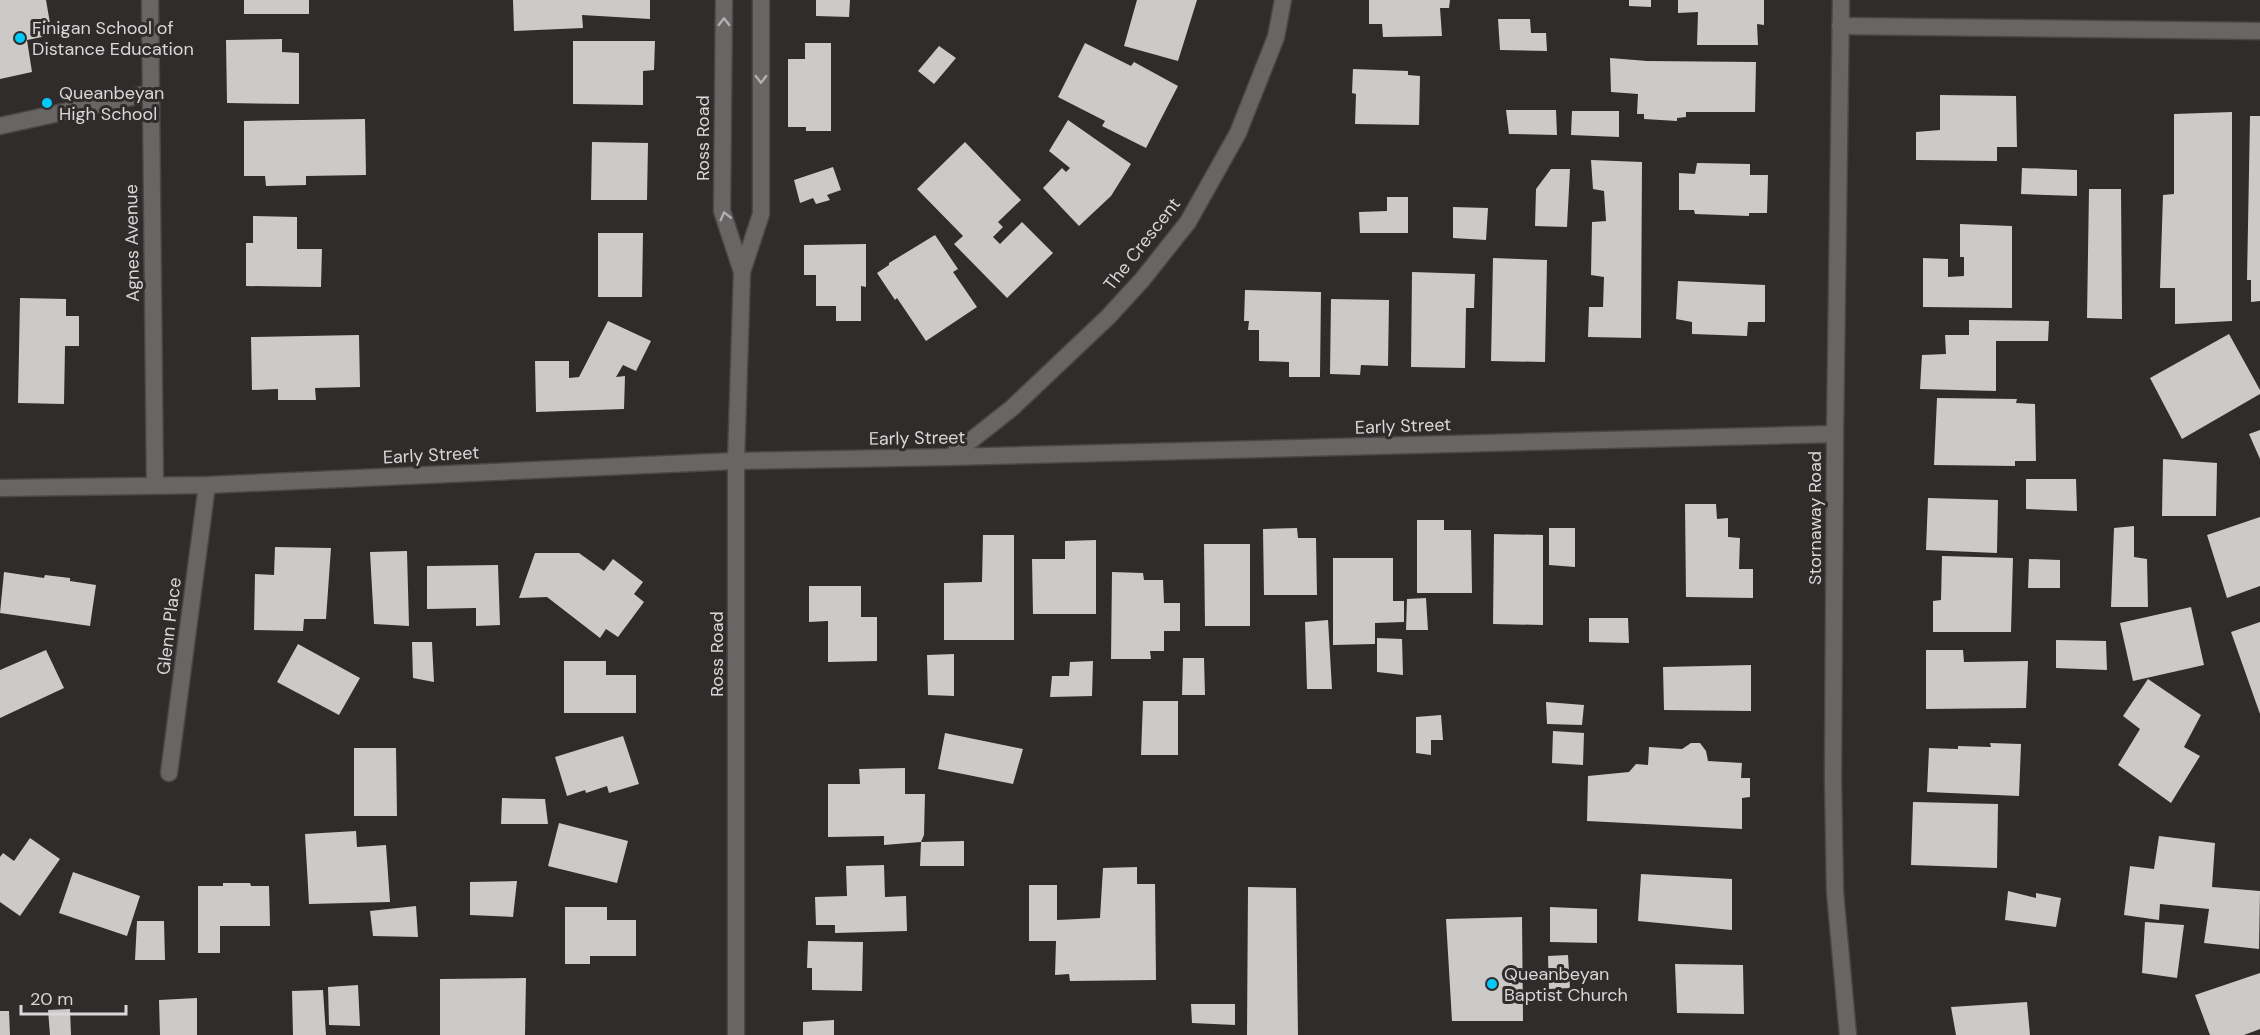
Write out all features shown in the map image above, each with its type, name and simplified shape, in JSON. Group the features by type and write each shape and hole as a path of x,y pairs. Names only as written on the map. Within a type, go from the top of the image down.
{"street":[{"name":"Agnes Avenue","path":"150,0 155,485"},
{"name":"Ross Road","path":"724,0 723,211 742,272"},
{"name":"Ross Road","path":"736,1035 736,460 742,272 761,214 761,0"},
{"name":"The Crescent","path":"950,457 1012,408 1108,317 1142,280 1188,222 1238,133 1276,38 1283,0"},
{"name":"Stornaway Road","path":"1841,0 1835,434 1834,892 1848,1035"},
{"path":"1840,26 2260,31"},
{"path":"0,126 150,93"},
{"name":"Early Street","path":"0,488 207,485 736,460 950,457 1835,434"},
{"name":"Glenn Place","path":"170,773 207,485"}],"building":[{"name":"Finigan School of Distance Education","path":"0,0 46,0 52,35 27,40 32,72 0,79"},
{"path":"244,0 309,0 309,14 244,14"},
{"path":"513,0 650,0 650,19 582,15 583,28 514,31"},
{"path":"816,0 850,0 849,17 816,16"},
{"path":"1137,0 1197,0 1178,61 1124,46"},
{"path":"1369,0 1450,0 1449,8 1440,8 1442,36 1383,37 1382,24 1369,24"},
{"path":"1629,0 1651,0 1651,7 1629,6"},
{"path":"1678,0 1764,0 1764,25 1757,24 1758,45 1697,45 1698,12 1678,13"},
{"path":"1498,19 1530,19 1531,33 1546,33 1547,51 1500,50"},
{"path":"282,39 282,52 299,53 299,104 227,103 226,40"},
{"path":"573,41 655,41 654,70 643,71 643,105 573,104"},
{"path":"805,43 831,43 831,131 806,131 806,127 788,127 788,59 805,59"},
{"path":"1085,43 1131,66 1134,62 1178,86 1146,148 1102,126 1105,121 1058,97"},
{"path":"939,46 956,58 934,84 918,71"},
{"path":"1610,58 1647,61 1756,62 1755,112 1686,112 1686,117 1677,118 1677,121 1644,119 1644,114 1637,114 1638,94 1611,92"},
{"path":"1353,69 1408,71 1408,75 1420,76 1419,125 1355,124 1356,94 1352,93"},
{"path":"1940,95 2016,96 2017,147 1997,147 1997,161 1916,160 1916,132 1940,130"},
{"path":"1506,110 1556,110 1557,135 1509,134"},
{"path":"1572,111 1619,111 1619,137 1571,135"},
{"path":"2232,112 2232,321 2175,324 2175,288 2160,288 2163,195 2174,194 2174,114"},
{"path":"2250,116 2260,116 2260,301 2251,302 2251,280 2247,280"},
{"path":"365,119 366,175 306,176 306,185 266,186 265,176 244,176 244,121"},
{"path":"1068,120 1131,164 1111,196 1079,226 1043,188 1062,168 1066,172 1070,168 1049,151"},
{"path":"592,142 648,143 647,200 591,200"},
{"path":"965,142 1021,200 998,222 1003,227 993,237 1000,244 1022,222 1053,253 1007,298 954,244 963,236 917,189"},
{"path":"1591,160 1642,162 1641,338 1588,337 1589,307 1603,307 1604,277 1591,275 1592,222 1606,221 1604,191 1593,189"},
{"path":"1697,163 1750,164 1750,175 1768,175 1767,213 1749,213 1749,216 1695,214 1694,210 1679,210 1679,173 1695,174"},
{"path":"833,167 841,190 827,195 830,200 816,204 813,198 800,203 794,180"},
{"path":"2022,168 2077,170 2077,196 2021,194"},
{"path":"1551,169 1570,169 1567,227 1535,226 1536,189"},
{"path":"2089,189 2121,189 2122,319 2087,318"},
{"path":"1387,197 1408,197 1408,233 1360,233 1359,212 1387,211"},
{"path":"1453,207 1488,208 1486,240 1453,238"},
{"path":"253,216 297,217 297,249 322,249 321,287 246,286 246,243 253,243"},
{"path":"1960,224 2012,226 2012,308 1923,307 1923,258 1948,259 1948,277 1964,276 1964,257 1960,257"},
{"path":"598,233 643,233 642,297 598,297"},
{"path":"935,235 958,269 953,272 977,307 926,341 877,273"},
{"path":"866,244 866,287 861,286 861,321 836,321 836,306 816,306 816,275 804,275 804,245"},
{"path":"1493,258 1547,260 1545,362 1491,361"},
{"path":"1412,272 1475,274 1474,308 1466,308 1465,368 1411,367"},
{"path":"1678,281 1765,285 1765,322 1748,322 1747,336 1692,334 1692,322 1676,319"},
{"path":"1245,290 1321,292 1320,377 1289,377 1289,362 1259,361 1259,330 1248,330 1249,321 1244,321"},
{"path":"20,298 66,299 66,316 79,316 79,346 65,346 64,404 18,403"},
{"path":"1331,299 1389,300 1388,366 1361,365 1360,375 1330,374"},
{"path":"1969,320 2049,321 2048,341 1996,341 1996,391 1920,389 1922,355 1946,354 1945,335 1969,335"},
{"path":"608,321 651,341 636,371 623,365 616,377 625,376 624,409 536,412 535,361 569,361 569,378 579,377"},
{"path":"2229,334 2260,390 2260,394 2182,439 2150,378"},
{"path":"359,335 360,387 315,388 316,400 278,400 278,389 252,390 251,337"},
{"path":"1937,398 2017,399 2016,403 2035,404 2036,461 2015,461 2015,466 1934,465"},
{"path":"2260,430 2260,459 2249,434"},
{"path":"2163,459 2217,463 2216,516 2162,516"},
{"path":"2026,479 2076,479 2077,511 2026,509"},
{"path":"1928,498 1998,500 1997,553 1926,550"},
{"path":"1685,504 1716,504 1717,519 1728,518 1728,537 1740,538 1739,569 1753,569 1753,598 1686,597"},
{"path":"2260,517 2260,586 2227,598 2207,535"},
{"path":"1417,520 1444,520 1444,530 1471,530 1472,593 1417,593"},
{"path":"2134,526 2134,557 2147,559 2148,607 2111,607 2114,528"},
{"path":"1297,528 1298,538 1316,538 1317,595 1264,595 1263,529"},
{"path":"1549,528 1575,528 1575,567 1549,565"},
{"path":"1494,534 1543,535 1543,625 1493,624"},
{"path":"983,535 1014,535 1014,640 944,640 944,583 982,582"},
{"path":"1096,540 1096,614 1033,614 1032,559 1065,559 1065,541"},
{"path":"1204,544 1250,544 1250,626 1205,626"},
{"path":"275,547 331,548 326,619 304,619 303,631 254,630 255,574 274,575"},
{"path":"407,551 409,626 374,624 370,552"},
{"path":"535,553 579,553 604,571 613,559 643,582 634,594 644,602 618,637 606,629 600,638 547,597 519,598"},
{"path":"1942,556 2013,558 2011,632 1933,632 1933,601 1941,600"},
{"path":"1333,558 1393,558 1393,601 1404,601 1404,622 1375,623 1375,644 1333,645"},
{"path":"2029,559 2060,560 2060,588 2028,588"},
{"path":"498,565 500,625 476,626 476,608 427,609 427,566"},
{"path":"4,572 44,578 45,575 70,578 70,581 96,585 90,626 0,613"},
{"path":"1112,572 1143,573 1144,580 1163,580 1164,603 1180,603 1180,631 1164,631 1164,651 1150,651 1151,659 1111,659"},
{"path":"809,586 861,586 861,617 877,617 877,661 828,662 828,621 809,622"},
{"path":"1426,598 1428,630 1406,630 1407,599"},
{"path":"2191,607 2204,665 2133,681 2120,623"},
{"path":"1589,618 1628,618 1629,643 1589,642"},
{"path":"1328,620 1332,689 1307,689 1305,622"},
{"path":"2260,622 2260,714 2231,632"},
{"path":"1377,638 1402,639 1403,675 1377,672"},
{"path":"2056,640 2106,641 2107,670 2056,668"},
{"path":"412,642 432,642 434,682 413,678"},
{"path":"298,644 360,678 339,715 277,682"},
{"path":"46,650 64,688 0,718 0,670"},
{"path":"1926,650 1963,650 1964,662 2028,661 2026,708 1926,709"},
{"path":"954,654 954,696 928,695 927,655"},
{"path":"1183,658 1204,658 1205,695 1182,695"},
{"path":"564,661 606,661 606,675 636,675 636,713 564,713"},
{"path":"1093,661 1092,696 1050,697 1052,676 1069,676 1070,662"},
{"path":"1751,665 1751,711 1664,710 1663,667"},
{"path":"2148,679 2201,715 2184,747 2200,756 2171,803 2118,765 2140,729 2123,716"},
{"path":"1143,701 1178,701 1178,755 1141,755"},
{"path":"1546,702 1584,705 1582,725 1547,724"},
{"path":"1441,715 1443,740 1431,740 1431,755 1416,753 1416,717"},
{"path":"1553,731 1584,733 1583,765 1552,763"},
{"path":"945,733 1023,749 1013,784 938,769"},
{"path":"623,736 639,784 609,793 607,786 567,796 555,757"},
{"path":"1691,743 1700,743 1706,751 1708,761 1742,763 1741,778 1750,778 1750,797 1742,798 1742,829 1587,821 1588,776 1629,772 1636,764 1648,765 1649,747 1682,749"},
{"path":"1990,743 2021,744 2019,796 1927,792 1929,748 1991,747"},
{"path":"354,748 396,748 397,816 354,816"},
{"path":"905,768 905,794 925,794 924,835 921,842 884,845 884,836 828,837 828,784 860,784 859,769"},
{"path":"502,798 545,799 548,824 501,824"},
{"path":"1913,802 1998,804 1997,868 1911,865"},
{"path":"559,823 628,841 617,883 548,866"},
{"path":"356,831 357,847 386,845 390,902 309,904 305,834"},
{"path":"2159,836 2215,843 2212,887 2260,891 2259,949 2204,943 2209,909 2160,904 2159,920 2124,915 2130,866 2154,869"},
{"path":"30,838 60,859 20,916 0,902 0,857 3,853 14,861"},
{"path":"964,841 964,866 920,866 921,842"},
{"path":"884,865 885,897 906,896 907,931 835,933 835,925 816,925 815,897 847,896 846,866"},
{"path":"1137,867 1137,884 1155,884 1156,980 1070,981 1069,974 1055,975 1056,941 1029,941 1029,885 1057,885 1057,920 1100,918 1103,868"},
{"path":"73,872 140,896 127,936 59,913"},
{"path":"1641,874 1732,879 1732,930 1638,921"},
{"path":"517,881 513,917 470,915 470,882"},
{"path":"223,883 269,886 270,926 220,926 220,953 198,953 198,886 223,886"},
{"path":"1248,887 1296,888 1298,1035 1247,1035"},
{"path":"2008,891 2036,898 2036,893 2061,898 2056,927 2005,920"},
{"path":"416,906 418,937 373,936 370,911"},
{"path":"565,907 607,907 607,920 636,920 636,956 590,956 590,964 565,964"},
{"path":"1550,907 1597,909 1597,943 1550,942"},
{"path":"1522,917 1523,1021 1452,1021 1446,919"},
{"path":"137,921 164,921 165,960 135,960"},
{"path":"2145,922 2184,925 2177,978 2142,973"},
{"path":"808,941 863,942 862,991 812,990 812,968 807,968"},
{"path":"1568,955 1570,988 1549,989 1548,956"},
{"path":"1675,964 1743,965 1744,1014 1677,1013"},
{"path":"2260,973 2260,1029 2244,1035 2210,1035 2195,995"},
{"path":"526,978 525,1035 440,1035 440,979"},
{"path":"358,985 360,1026 329,1025 328,987"},
{"path":"323,990 326,1035 293,1035 292,991"},
{"path":"197,998 197,1035 160,1035 159,1000"},
{"path":"2027,1002 2030,1035 1956,1035 1951,1007"},
{"path":"1191,1004 1235,1004 1235,1025 1192,1023"},
{"path":"70,1009 71,1035 50,1035 48,1010"},
{"path":"0,1011 9,1011 10,1035 0,1035"},
{"path":"834,1020 834,1035 803,1035 803,1022"}],"place":[{"name":"Finigan School of Distance Education","path":"20,38"},
{"name":"Queanbeyan High School","path":"47,103"},
{"name":"Queanbeyan Baptist Church","path":"1492,984"}]}
